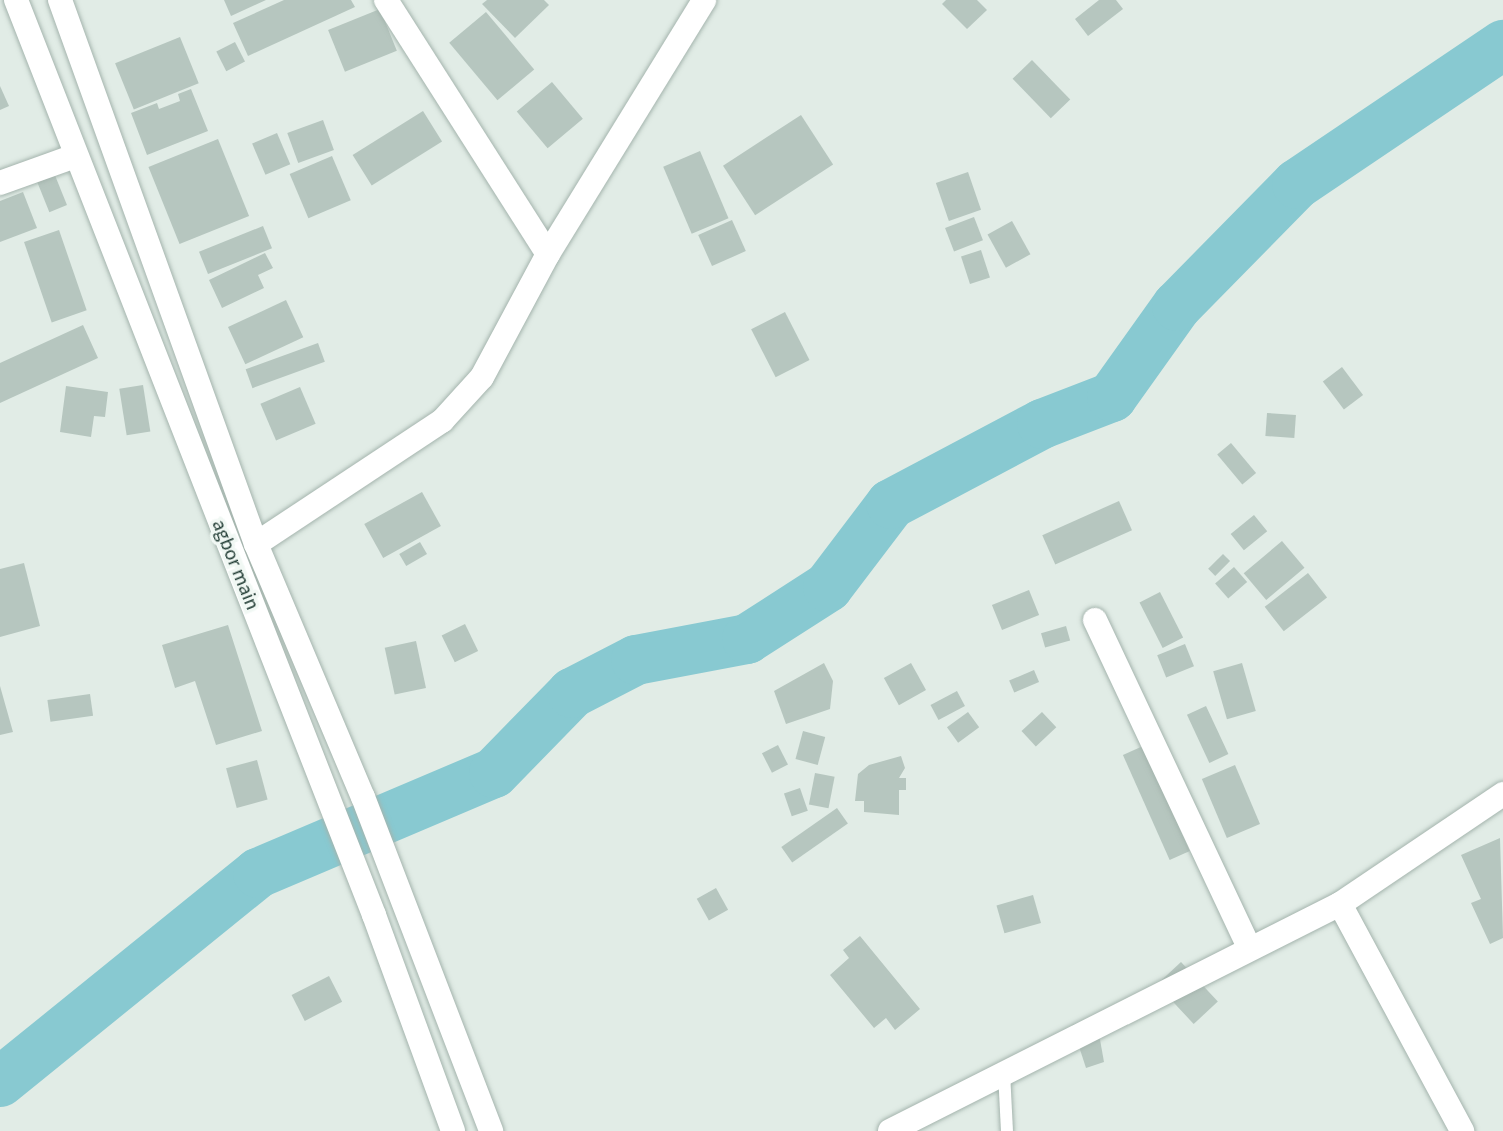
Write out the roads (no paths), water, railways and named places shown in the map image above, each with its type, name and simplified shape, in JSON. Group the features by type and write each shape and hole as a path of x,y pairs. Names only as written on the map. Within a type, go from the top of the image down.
{"main road":[{"name":"agbor main","path":"16,0 116,267 374,915 453,1131"},
{"name":"agbor main","path":"60,0 155,255 256,544 363,797 491,1131"},
{"path":"386,0 548,254"},
{"path":"256,544 442,421 482,377 548,254 704,0"},
{"path":"0,183 75,156"},
{"path":"116,267 134,266 155,255"},
{"path":"1095,620 1249,948"},
{"path":"890,1131 1340,904 1503,794"},
{"path":"1340,904 1462,1131"}],"lane":[{"path":"1004,1072 1007,1131"}],"waterway":[{"path":"0,1082 258,873 494,773 572,693 636,660 747,639 828,587 891,504 1042,424 1112,397 1177,306 1297,184 1503,45"}]}
